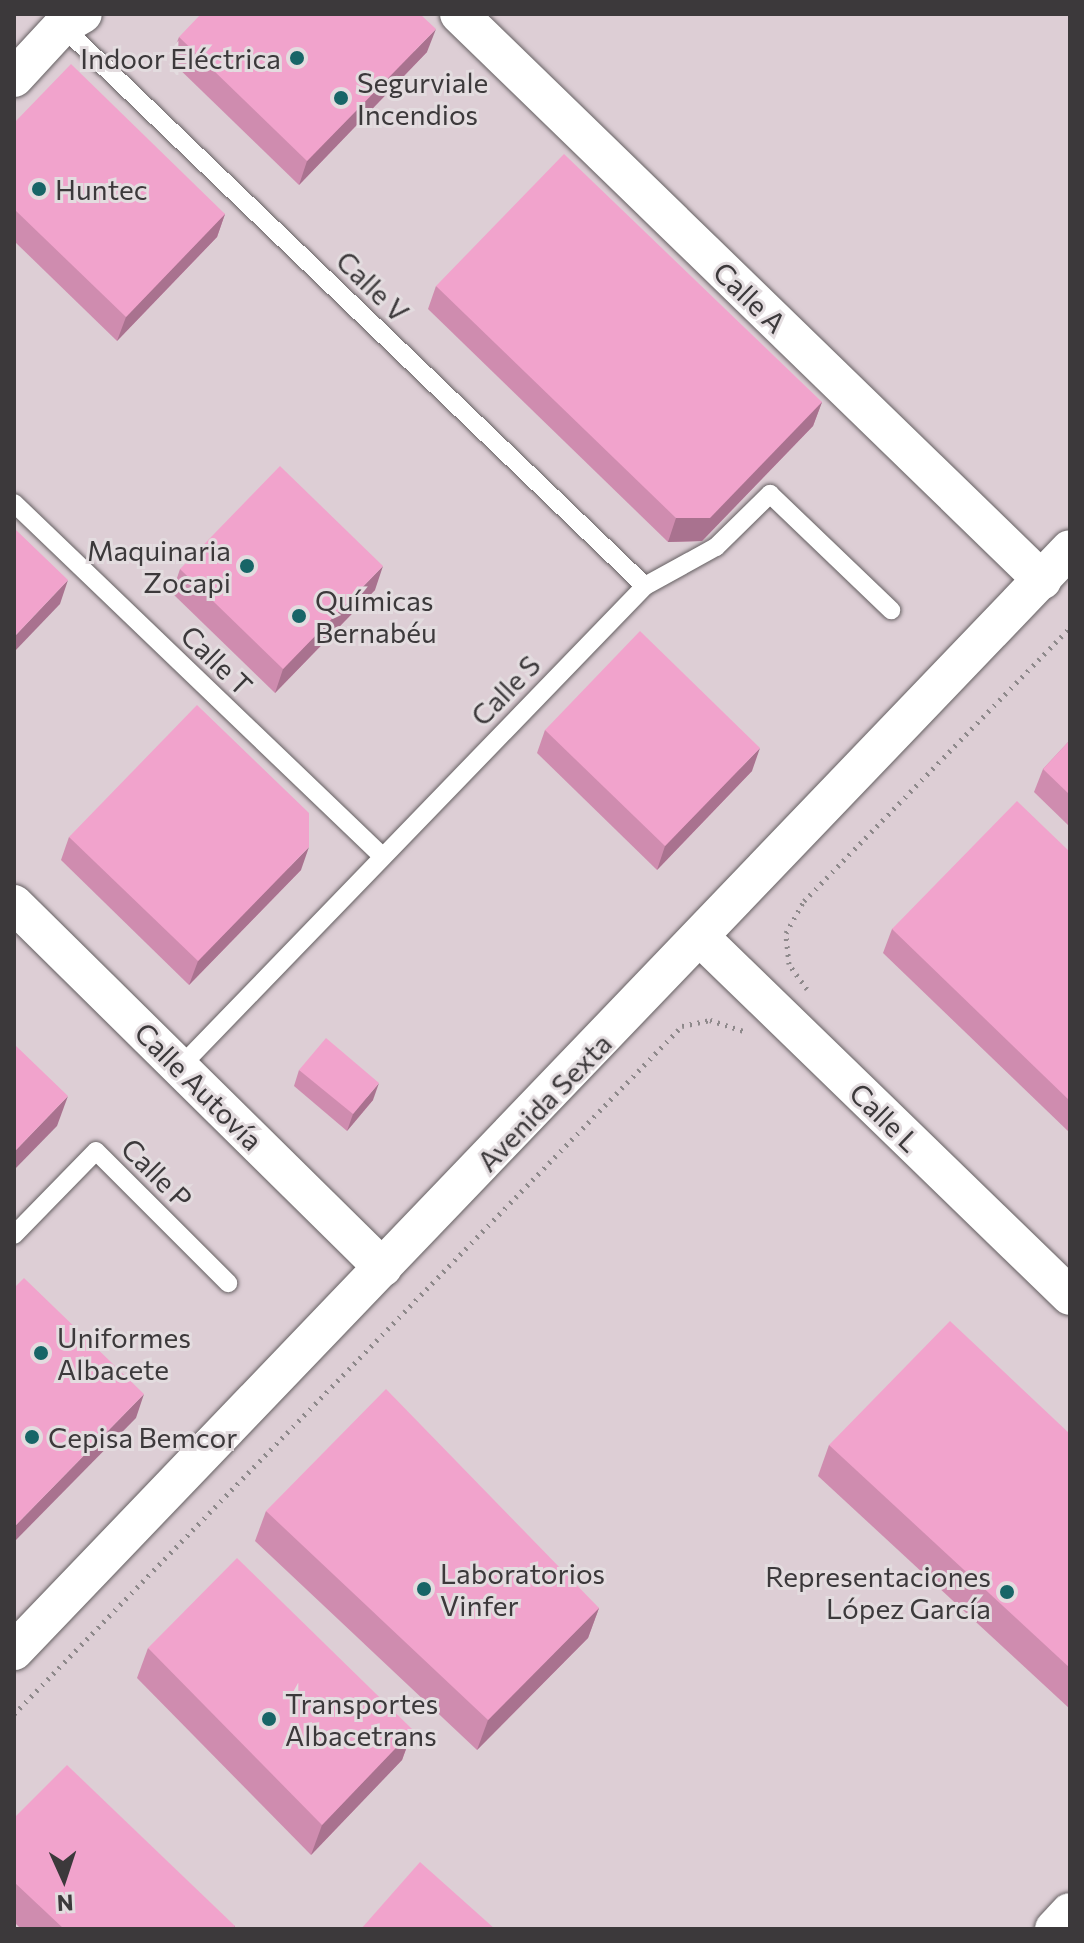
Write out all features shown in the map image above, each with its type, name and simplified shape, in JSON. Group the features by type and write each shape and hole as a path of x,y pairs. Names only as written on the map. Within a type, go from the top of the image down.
{"street":[{"name":"Calle A","path":"459,14 1042,580"},
{"path":"14,78 73,20"},
{"name":"Avenida Sexta","path":"14,1651 701,938 1070,549"},
{"name":"Calle Autovía","path":"14,904 383,1268"},
{"name":"Calle L","path":"701,938 1070,1296"},
{"path":"1054,1929 1070,1912"}],"lane":[{"name":"Calle V","path":"73,20 645,586"},
{"name":"Calle S","path":"181,1066 645,586 716,547 770,494 891,610"},
{"name":"Calle T","path":"14,503 382,856"},
{"name":"Calle P","path":"14,1235 96,1151 228,1283"}],"path":[{"path":"14,1714 682,1026 710,1020 736,1026 758,1041 781,1018 808,990 789,964 786,933 804,901 1070,627"}],"shaded area":[{"path":"14,14 1070,14 1070,1929 14,1929"}],"building":[{"path":"201,14 420,14 436,29 307,161 179,37"},
{"path":"71,64 225,214 126,317 14,209 14,123"},
{"path":"564,154 822,402 710,518 676,518 436,286"},
{"path":"280,466 383,566 283,669 180,569"},
{"path":"14,528 68,580 14,637"},
{"path":"640,631 760,748 665,846 545,730"},
{"path":"197,705 309,813 309,847 198,961 69,837"},
{"path":"1070,740 1070,795 1043,769"},
{"path":"1017,801 1070,852 1070,1101 892,929"},
{"path":"326,1038 379,1083 353,1114 299,1070"},
{"path":"14,1044 68,1096 14,1152"},
{"path":"24,1278 144,1394 14,1527 14,1288"},
{"name":"Representaciones López García","path":"950,1321 1070,1434 1070,1668 829,1445"},
{"name":"Laboratorios Vinfer","path":"386,1389 599,1608 488,1720 266,1511"},
{"name":"Transportes Albacetrans","path":"237,1558 413,1730 322,1825 148,1648"},
{"path":"67,1765 235,1926 232,1929 64,1929 14,1882 14,1818"},
{"path":"420,1862 495,1929 361,1929"}],"place":[{"name":"Indoor Eléctrica","path":"297,58"},
{"name":"Segurviale Incendios","path":"341,98"},
{"name":"Huntec","path":"39,189"},
{"name":"Maquinaria Zocapi","path":"247,566"},
{"name":"Químicas Bernabéu","path":"299,616"},
{"name":"Uniformes Albacete","path":"41,1353"},
{"name":"Cepisa Bemcor","path":"32,1437"},
{"name":"Laboratorios Vinfer","path":"424,1589"},
{"name":"Representaciones López García","path":"1007,1592"},
{"name":"Transportes Albacetrans","path":"269,1719"}]}
